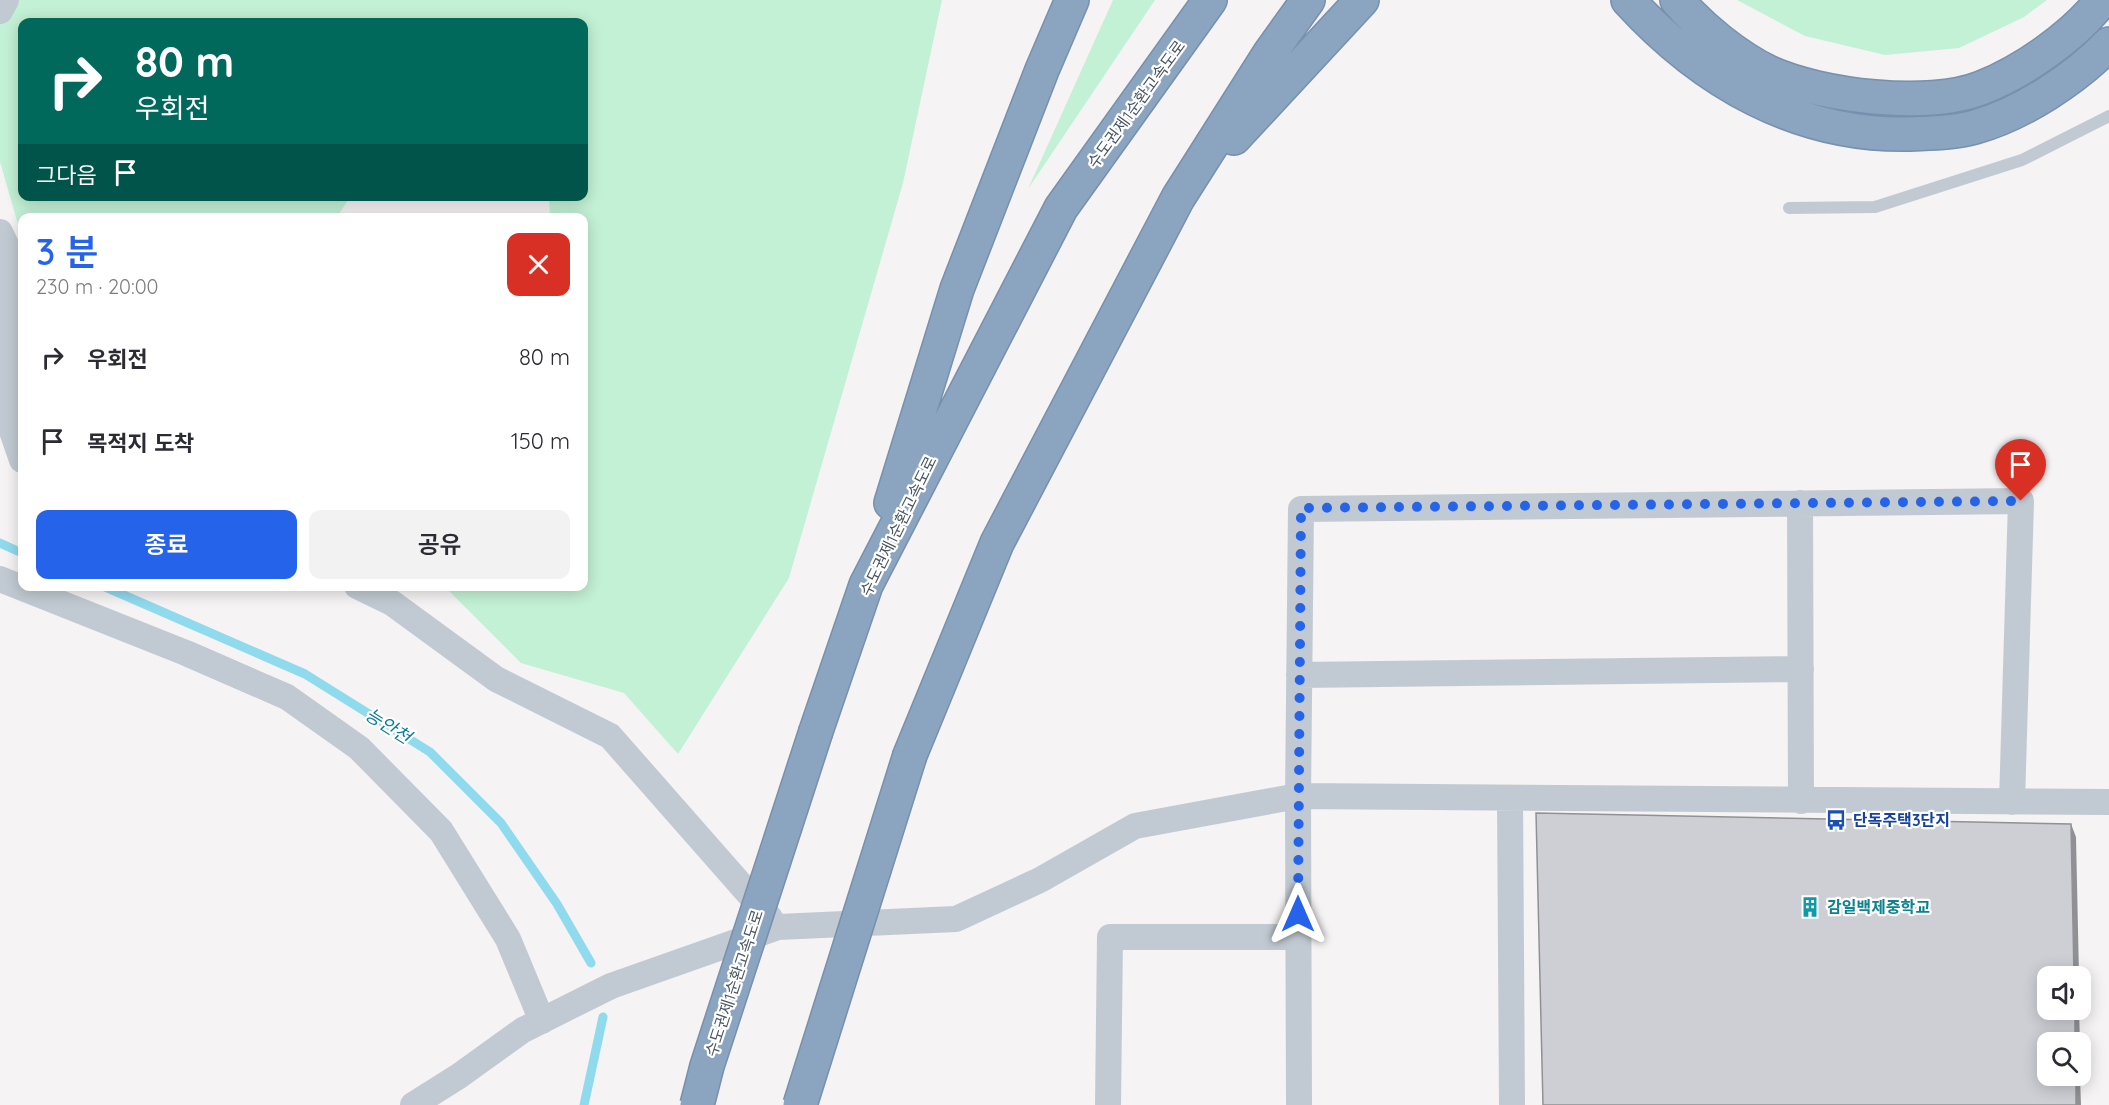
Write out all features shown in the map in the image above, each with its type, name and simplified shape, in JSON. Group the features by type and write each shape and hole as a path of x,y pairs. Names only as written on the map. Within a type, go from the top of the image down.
{"highway":[{"path":"866,585 957,289 1042,70 1072,0"},
{"name":"수도권제1순환고속도로","path":"697,1105 707,1066 866,585 1061,207 1210,0"},
{"path":"800,1105 910,754 997,543 1178,198 1270,53 1308,0"},
{"path":"1178,198 1362,0"},
{"path":"1628,0 1681,52 1726,84 1764,104 1802,118 1849,131 1922,134 1974,127 2016,111 2051,92 2109,44"},
{"path":"1677,0 1713,36 1770,72 1808,87 1901,98 1940,97 1980,88 2018,69 2059,42 2102,0"}],"street":[{"path":"0,10 6,0"},
{"path":"0,232 11,255 5,411 18,448"},
{"path":"1299,1105 1298,796 1301,508 2021,501 2012,802"},
{"path":"1800,503 1801,801"},
{"path":"0,579 18,586"},
{"path":"30,591 186,653 287,697 359,748 441,831 508,939 542,1021"},
{"path":"379,591 397,595 496,679 610,735 778,927"},
{"path":"1299,675 1801,669"},
{"path":"413,1105 459,1076 523,1030 611,986 778,927 956,919 1040,880 1135,826 1298,796 2109,802"},
{"path":"1510,798 1512,1105"},
{"path":"1108,1105 1110,937 1298,938"}],"lane":[{"path":"1790,208 1875,207 2022,160 2109,116"}],"green space":[{"path":"0,0 942,0 903,183 789,578 678,754 624,693 521,663 449,591 588,591 588,213 550,213 549,201 588,201 588,18 18,18 18,201 347,201 340,213 18,213 18,224 0,162"},
{"path":"1113,0 1155,0 1028,189"},
{"path":"1737,0 2047,0 2024,17 1959,48 1885,55 1805,36"}],"building":[{"name":"감일백제중학교","path":"1536,813 2071,824 2074,966 2037,966 2037,1020 2075,1020 2075,1032 2037,1032 2037,1086 2076,1086 2076,1105 1543,1105"}],"waterway":[{"name":"능안천","path":"0,543 18,551"},
{"name":"능안천","path":"114,591 305,674 430,752 501,823 557,904 591,963"},
{"name":"능안천","path":"584,1105 603,1017"}],"place":[{"name":"단독주택3단지","path":"1836,820"},
{"name":"감일백제중학교","path":"1810,907"}],"route":[{"path":"1298,914 1301,508 2021,501"}]}
